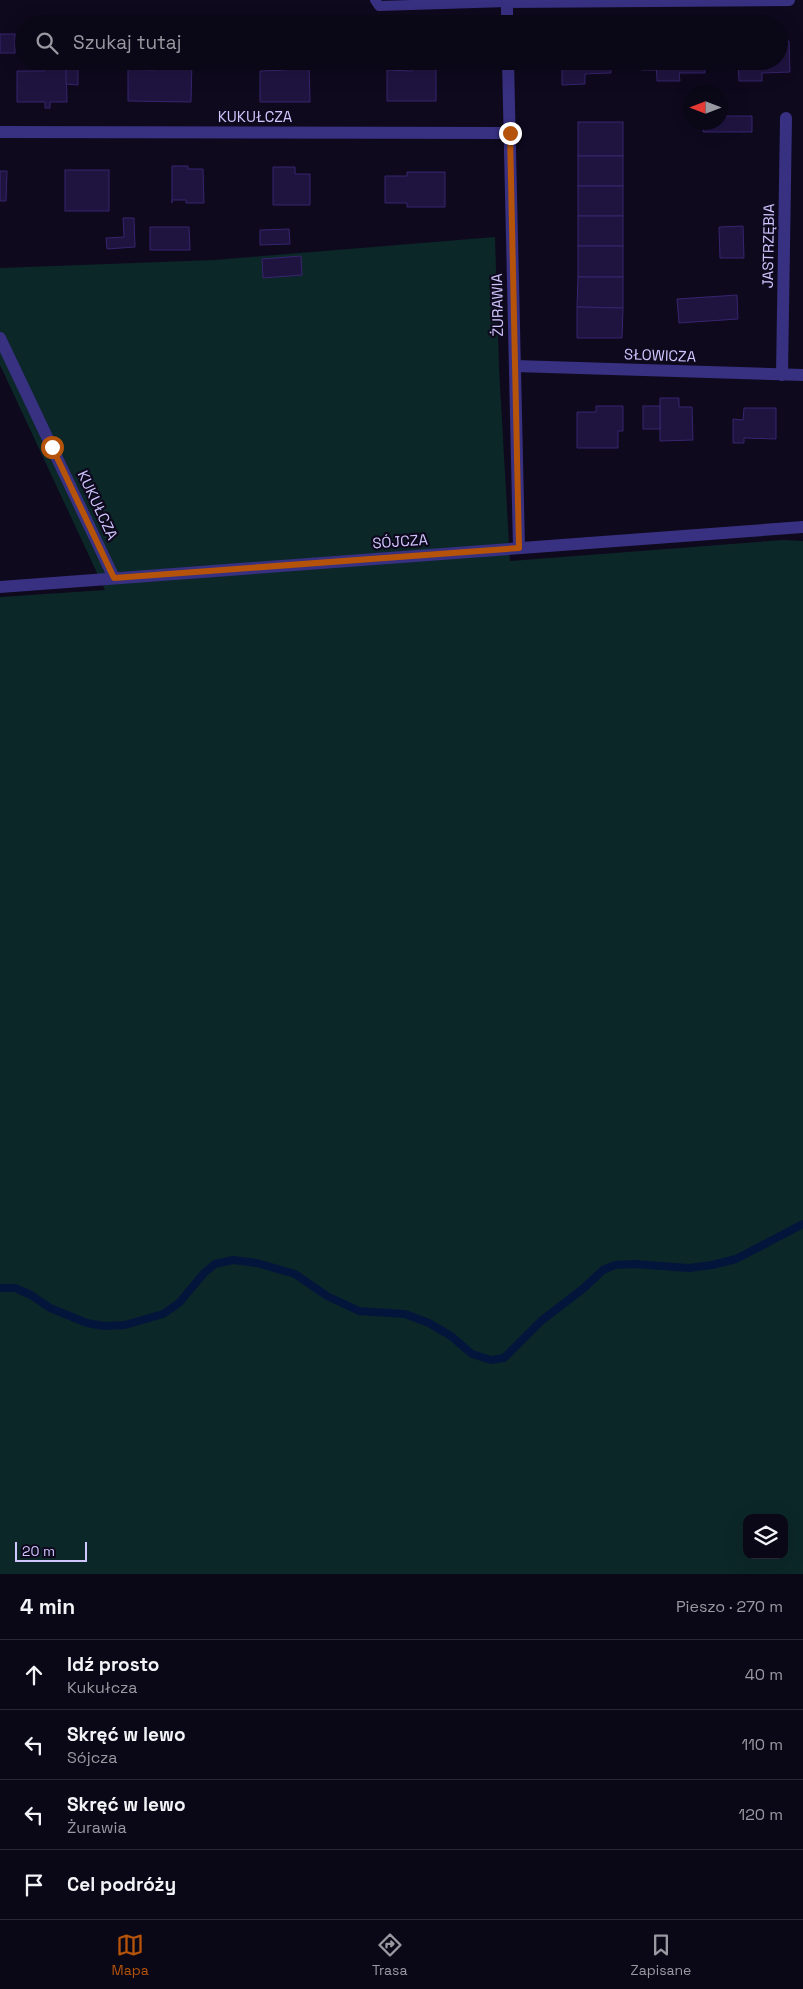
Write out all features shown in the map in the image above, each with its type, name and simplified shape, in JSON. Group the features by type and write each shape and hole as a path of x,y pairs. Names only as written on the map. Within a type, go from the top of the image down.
{"street":[{"path":"507,15 507,1 790,0"},
{"name":"ŻURAWIA","path":"508,70 519,548"},
{"name":"JASTRZĘBIA","path":"782,375 786,118"},
{"name":"KUKUŁCZA","path":"0,132 510,133"},
{"name":"KUKUŁCZA","path":"0,338 114,578"},
{"name":"SŁOWICZA","path":"515,366 803,375"},
{"name":"SÓJCZA","path":"0,586 803,527"}],"lane":[{"path":"375,0 379,6 507,1"}],"green space":[{"path":"495,237 499,368 510,561 783,540 803,541 803,1574 0,1574 0,597 105,590 0,365 0,268 214,260"}],"building":[{"path":"0,34 15,34 15,53 0,53"},
{"path":"789,41 790,72 762,73 762,81 739,81 738,70 788,70"},
{"path":"66,70 67,102 50,102 50,108 45,108 45,102 17,102 17,71"},
{"path":"66,70 78,70 78,85 66,84"},
{"path":"128,70 192,70 191,102 128,101"},
{"path":"309,70 310,102 260,102 260,71"},
{"path":"387,70 436,70 436,101 387,101"},
{"path":"562,70 611,70 611,73 585,74 585,84 562,85"},
{"path":"656,70 705,70 705,73 679,73 680,81 657,81"},
{"path":"728,116 752,116 752,132 703,132 703,130 728,130"},
{"path":"578,122 623,122 623,156 578,156"},
{"path":"578,156 623,156 623,186 578,186"},
{"path":"172,166 188,166 188,169 203,169 204,203 186,203 186,200 172,200"},
{"path":"273,167 295,167 295,174 310,174 310,205 273,205"},
{"path":"65,170 109,170 109,211 65,211"},
{"path":"0,171 7,171 6,201 0,201"},
{"path":"407,172 445,172 445,207 407,207 407,203 385,203 385,176 407,176"},
{"path":"578,186 623,186 623,216 578,216"},
{"path":"578,216 623,216 623,246 578,246"},
{"path":"123,218 134,218 135,247 107,249 106,238 124,237"},
{"path":"743,226 744,258 720,258 719,227"},
{"path":"150,227 189,227 190,250 150,250"},
{"path":"289,229 290,244 260,245 260,230"},
{"path":"578,246 623,246 623,277 578,277"},
{"path":"301,256 302,275 263,278 262,259"},
{"path":"578,277 623,277 623,308 577,307"},
{"path":"737,295 738,319 679,323 677,299"},
{"path":"577,307 623,308 622,338 577,338"},
{"path":"660,398 679,398 679,407 692,407 693,440 660,441"},
{"path":"596,406 623,406 623,431 618,431 618,448 577,448 577,412 596,412"},
{"path":"643,406 660,406 660,429 643,429"},
{"path":"744,408 776,408 776,439 744,438 744,443 733,443 733,419 743,420"}],"waterway":[{"path":"0,1288 15,1288 31,1295 50,1308 87,1323 104,1326 125,1325 163,1314 179,1303 204,1273 215,1264 233,1260 257,1263 295,1274 327,1296 359,1311 405,1314 429,1323 451,1336 472,1354 491,1360 504,1358 541,1321 584,1288 603,1270 615,1265 634,1264 689,1268 712,1265 736,1259 803,1224"}],"route":[{"path":"52,447 114,578 519,548 510,133"}]}
